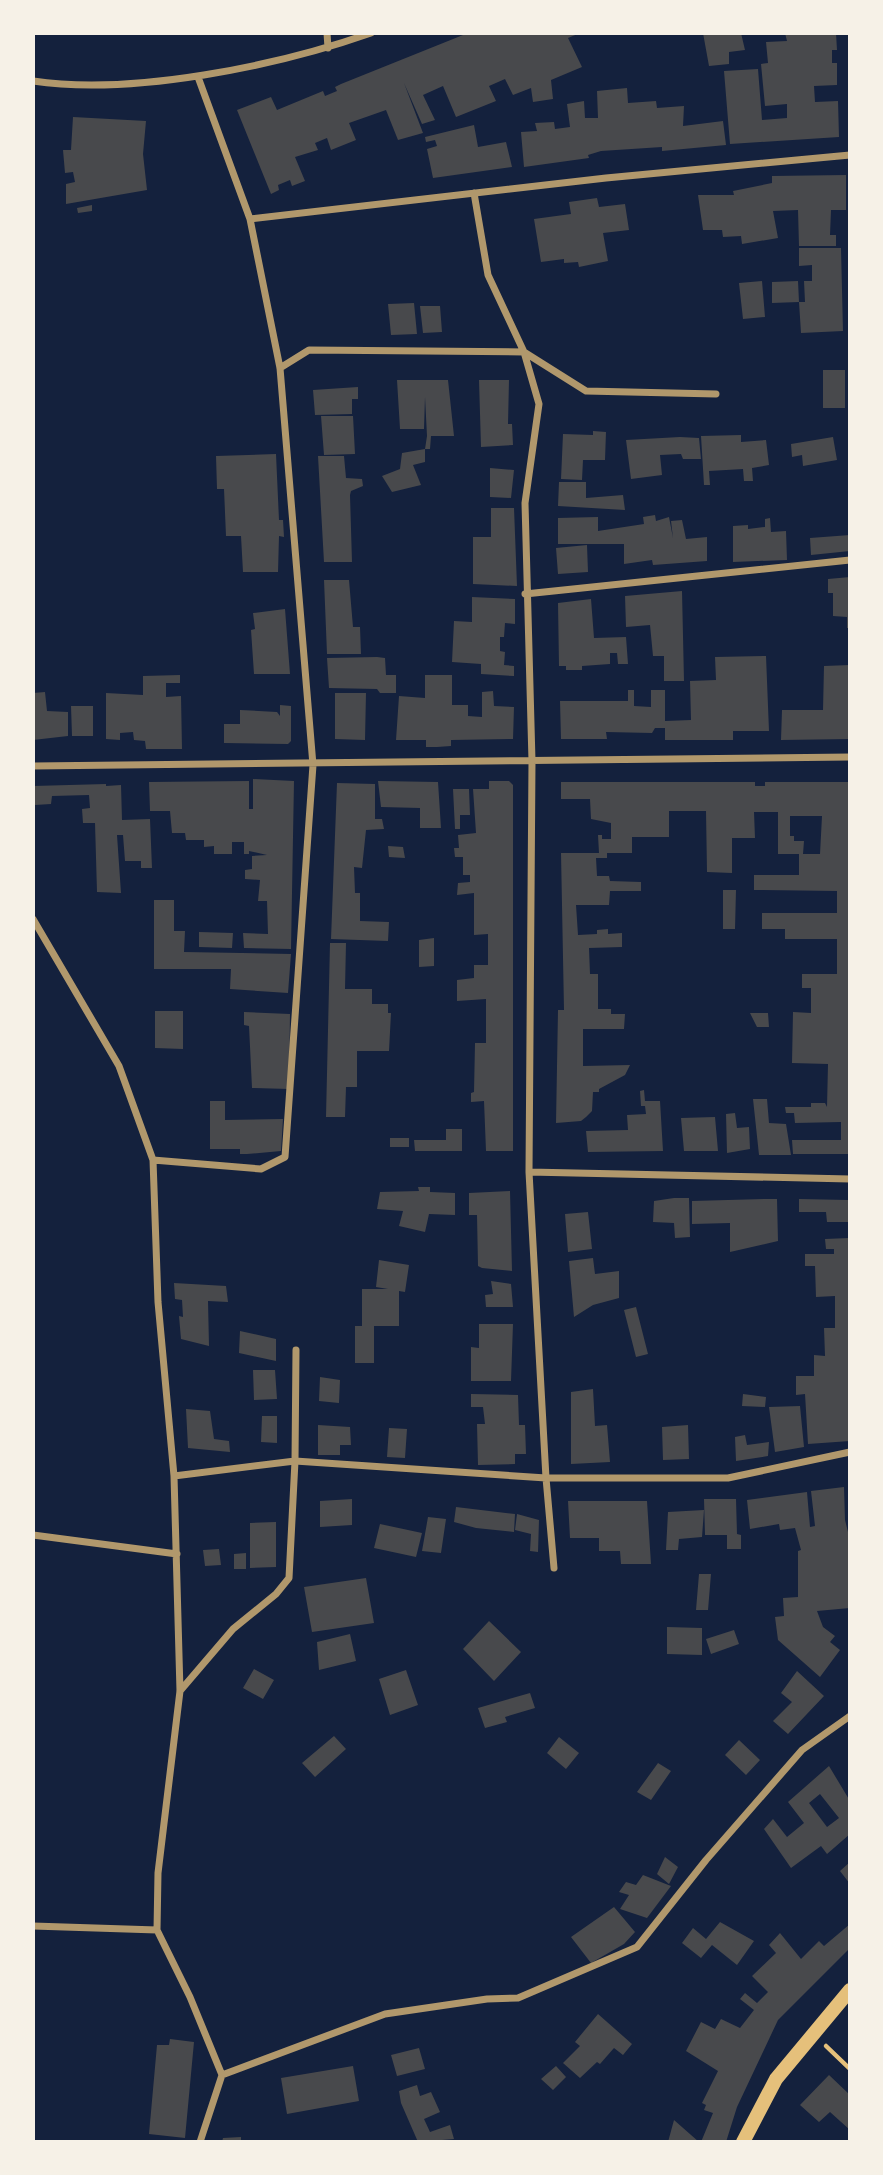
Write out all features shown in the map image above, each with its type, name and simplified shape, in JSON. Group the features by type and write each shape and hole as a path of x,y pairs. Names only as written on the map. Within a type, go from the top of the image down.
{"main road":[{"path":"743,2142 776,2079 850,1990"}],"street":[{"path":"327,33 328,48"},
{"path":"33,81 55,84 113,83 198,77 328,48 371,33"},
{"path":"153,1160 261,1169 285,1157 313,765 280,368 250,219 198,77"},
{"path":"250,219 850,155"},
{"path":"474,193 488,275 524,352 540,404 525,503 525,594 531,761 529,1172 545,1478 554,1568"},
{"path":"280,368 309,350 524,352 586,391 716,394"},
{"path":"525,594 850,560"},
{"path":"33,766 850,757"},
{"path":"33,919 119,1066 153,1160 158,1301 174,1476 180,1691 158,1873 157,1930 190,1997 222,2075 200,2142"},
{"path":"529,1172 850,1178"},
{"path":"180,1691 233,1629 276,1594 289,1578 295,1461 296,1350"},
{"path":"174,1476 295,1461 545,1478 728,1478 850,1452"},
{"path":"33,1535 177,1554"},
{"path":"222,2075 385,2014 487,1999 518,1998 637,1947 706,1860 802,1750 850,1716"},
{"path":"33,1926 157,1930"}],"path":[{"path":"812,2034 850,2069"}],"building":[{"path":"468,33 580,33 568,38 582,67 551,80 553,99 533,102 531,88 513,95 505,79 489,86 496,101 456,117 443,86 423,95 435,120 422,124 404,83 423,133 398,140 386,110 349,123 356,140 331,150 327,138 315,143 318,150 295,157 305,181 292,186 290,180 278,185 279,190 271,194 237,110 271,97 277,110 323,91 325,96 337,91 335,87 341,84"},
{"path":"703,33 741,33 745,50 729,52 729,64 709,66"},
{"path":"785,33 836,33 837,50 832,50 832,63 837,63 837,85 814,86 815,102 838,101 839,137 730,144 724,71 758,69 762,120 787,118 787,104 765,106 761,64 768,63 766,42 787,41"},
{"path":"627,88 628,103 656,101 657,108 684,106 683,126 723,121 726,145 662,151 662,147 601,151 588,155 589,158 524,167 521,132 537,131 535,123 554,122 555,129 570,127 567,104 584,101 585,118 598,118 597,91"},
{"path":"73,117 146,121 143,154 147,190 66,204 66,184 75,182 73,172 65,173 63,150 71,150"},
{"path":"474,125 478,147 506,142 512,167 433,178 427,149 437,146 435,140 426,142 425,137"},
{"path":"846,175 846,210 831,210 830,235 836,235 836,246 799,246 798,210 773,211 778,238 742,244 741,236 723,237 722,230 703,230 698,195 734,195 733,191 772,183 772,176"},
{"path":"597,198 599,207 625,204 629,230 603,233 608,261 579,267 578,262 564,263 564,259 541,262 534,219 571,214 569,202"},
{"path":"92,205 92,211 78,213 77,208"},
{"path":"799,248 841,248 843,331 801,333 799,302 805,302 804,281 812,281 812,265 799,266"},
{"path":"762,281 765,317 743,319 739,283"},
{"path":"798,281 799,302 772,303 772,282"},
{"path":"414,303 417,334 391,335 388,304"},
{"path":"420,306 440,306 442,332 423,333"},
{"path":"823,370 845,370 845,408 823,408"},
{"path":"397,380 448,380 454,436 431,436 430,449 425,449 425,397 424,429 400,429"},
{"path":"479,380 509,380 508,424 512,424 513,445 481,447"},
{"path":"358,387 358,399 352,399 352,414 315,415 313,390"},
{"path":"321,416 353,416 355,454 324,455"},
{"path":"593,431 606,432 605,460 583,460 582,480 561,479 563,434 593,435"},
{"path":"741,435 741,442 766,440 769,465 752,468 753,481 744,481 743,469 709,471 710,485 704,485 701,436"},
{"path":"833,437 837,460 803,466 802,455 792,457 791,444"},
{"path":"699,438 701,459 683,459 681,454 660,455 662,475 631,479 626,440"},
{"path":"425,449 425,462 413,465 421,485 392,492 382,476 400,469 402,453"},
{"path":"276,454 279,520 283,520 284,537 279,536 278,572 243,572 241,536 226,536 224,489 217,489 216,456"},
{"path":"318,456 344,456 346,478 362,479 363,486 351,491 350,495 352,562 324,562"},
{"path":"490,468 514,470 511,498 490,497"},
{"path":"559,482 586,482 586,498 623,495 625,510 558,506"},
{"path":"491,508 514,508 517,586 473,584 473,537 491,537"},
{"path":"655,515 656,521 669,517 673,538 671,521 682,520 686,539 707,537 707,561 653,565 652,560 624,564 624,544 558,544 558,518 598,517 598,531 644,524 643,517"},
{"path":"770,518 771,532 786,531 787,560 733,562 733,526 748,525 748,529 765,527 765,519"},
{"path":"850,535 850,551 811,555 810,538"},
{"path":"587,545 588,572 558,574 556,548"},
{"path":"850,577 850,628 847,628 847,617 833,616 833,593 828,593 828,579"},
{"path":"324,580 349,580 353,627 360,627 361,654 327,654"},
{"path":"682,591 684,681 664,681 664,656 653,656 650,625 626,627 625,596"},
{"path":"472,597 515,599 515,624 505,623 504,637 500,637 500,651 505,652 504,665 514,666 514,676 481,674 481,664 452,662 454,621 472,622"},
{"path":"591,599 594,638 626,637 628,664 618,664 617,653 610,653 610,664 582,666 582,670 566,670 566,666 559,666 558,603"},
{"path":"285,609 290,674 254,674 251,630 255,629 253,613"},
{"path":"766,656 769,731 733,731 733,740 665,740 665,728 655,728 652,733 606,732 607,739 561,739 560,701 628,701 628,690 634,690 634,706 651,707 651,690 665,690 665,721 691,720 690,681 716,680 715,657"},
{"path":"327,658 385,658 386,675 396,675 396,693 380,693 377,689 329,688"},
{"path":"850,665 850,739 781,740 782,710 823,710 824,666"},
{"path":"180,675 180,683 166,683 166,697 181,696 182,749 146,749 145,741 134,740 133,732 120,733 120,740 106,739 106,693 143,695 143,676"},
{"path":"425,675 452,675 452,705 468,705 468,716 482,717 482,692 493,691 494,706 514,707 513,739 451,740 451,746 437,747 426,747 426,740 396,740 399,696 425,698"},
{"path":"45,692 47,711 68,712 68,736 33,740 33,693"},
{"path":"335,693 366,693 365,740 335,739"},
{"path":"280,705 291,706 291,741 288,744 224,743 224,724 240,724 240,710 277,712 280,716"},
{"path":"71,706 93,706 93,736 72,736"},
{"path":"253,779 294,781 291,949 244,948 243,933 268,934 267,901 258,901 260,880 245,879 245,870 252,869 252,856 267,855 249,851 249,854 244,854 244,842 232,842 232,854 214,854 214,846 204,847 204,840 186,840 185,833 172,833 170,811 150,811 149,782 249,781 249,809 253,809"},
{"path":"378,781 438,782 441,828 420,828 420,808 381,807"},
{"path":"489,781 509,781 513,785 513,1151 486,1151 484,1101 471,1102 471,1093 474,1092 475,1043 486,1043 486,999 457,1001 457,980 474,978 474,965 488,965 488,934 474,935 474,893 457,895 458,883 470,882 470,875 463,875 463,857 455,857 454,848 459,848 458,835 476,833 473,789 489,789"},
{"path":"561,782 755,782 755,786 765,786 765,782 850,782 849,1154 793,1154 792,1140 841,1140 841,1122 795,1123 794,1113 786,1113 785,1107 811,1107 811,1103 825,1103 827,1107 828,1064 792,1063 793,1012 811,1013 811,988 802,988 802,974 837,974 837,939 785,939 785,929 762,929 762,913 837,913 837,891 754,890 754,875 799,875 799,854 778,854 778,812 754,812 755,838 732,838 732,873 707,872 706,811 669,811 669,837 632,837 632,853 607,853 607,858 596,858 597,876 609,876 610,881 641,882 641,891 610,891 609,905 576,905 578,935 597,934 597,930 608,929 608,934 622,933 622,947 589,948 590,974 598,974 598,1009 611,1009 611,1014 625,1014 624,1029 583,1029 583,1066 630,1065 625,1075 599,1089 599,1092 593,1092 592,1111 581,1121 556,1123 558,1010 564,1010 561,853 599,853 598,835 602,835 602,839 611,839 611,823 591,819 590,799 561,799","holes":["790,816 822,816 820,854 803,854 804,841 794,841 794,836 790,836"]},
{"path":"337,783 375,784 375,819 382,819 384,829 366,830 362,868 354,867 355,893 360,893 360,921 389,922 388,941 331,939"},
{"path":"121,785 122,820 150,819 152,868 141,868 141,861 125,861 123,835 117,835 121,893 97,892 95,823 83,823 82,809 90,808 89,795 52,796 51,804 35,805 33,795 33,786"},
{"path":"453,789 469,789 470,815 460,815 460,829 455,829"},
{"path":"388,846 403,847 405,858 389,857"},
{"path":"723,890 736,890 735,929 723,929"},
{"path":"154,900 174,900 174,931 185,931 184,952 291,954 288,993 230,989 231,969 154,969"},
{"path":"199,932 233,933 232,948 199,947"},
{"path":"434,938 434,966 419,967 419,940"},
{"path":"330,943 346,943 345,989 372,989 372,1004 388,1004 388,1013 391,1013 389,1051 357,1051 357,1087 346,1087 345,1117 326,1117"},
{"path":"155,1011 183,1011 183,1049 155,1048"},
{"path":"244,1012 290,1014 289,1089 252,1088 249,1026 244,1025"},
{"path":"750,1013 768,1013 769,1027 757,1027"},
{"path":"644,1090 645,1101 660,1101 663,1151 588,1152 586,1131 628,1130 627,1115 646,1114 645,1106 641,1106 640,1091"},
{"path":"753,1099 767,1099 769,1123 786,1124 791,1155 759,1155"},
{"path":"210,1101 225,1101 225,1120 283,1119 281,1151 240,1154 240,1149 210,1149"},
{"path":"735,1113 737,1128 749,1127 750,1149 727,1153 726,1114"},
{"path":"715,1117 718,1151 684,1151 681,1118"},
{"path":"446,1129 462,1129 462,1151 415,1151 414,1140 446,1140"},
{"path":"390,1138 409,1138 409,1147 390,1147"},
{"path":"418,1187 430,1187 430,1192 455,1193 455,1215 429,1214 425,1232 399,1226 403,1211 377,1209 380,1192 419,1191"},
{"path":"510,1191 512,1271 482,1268 478,1266 477,1215 469,1215 469,1193"},
{"path":"689,1198 690,1237 675,1238 674,1223 653,1222 654,1201"},
{"path":"777,1199 778,1241 730,1252 730,1223 692,1224 692,1201"},
{"path":"799,1199 848,1200 848,1222 827,1222 826,1212 799,1212"},
{"path":"588,1212 592,1249 568,1252 565,1214"},
{"path":"849,1238 850,1441 808,1444 805,1394 796,1395 796,1376 814,1376 814,1355 825,1356 824,1328 835,1328 835,1296 816,1297 815,1266 805,1266 805,1254 834,1254 834,1249 826,1249 825,1239"},
{"path":"593,1258 595,1274 619,1271 619,1298 593,1305 574,1317 569,1261"},
{"path":"379,1260 409,1265 405,1292 399,1291 399,1326 374,1326 374,1363 355,1363 355,1326 362,1326 362,1289 388,1289 376,1287"},
{"path":"491,1281 511,1284 513,1307 486,1307 485,1295 493,1294"},
{"path":"174,1283 226,1286 228,1302 208,1301 209,1346 181,1339 179,1316 183,1317 182,1300 175,1299"},
{"path":"636,1307 648,1354 636,1357 624,1310"},
{"path":"479,1324 513,1324 511,1381 471,1381 471,1347 479,1348"},
{"path":"240,1331 276,1339 276,1361 239,1353"},
{"path":"253,1370 275,1370 277,1399 254,1400"},
{"path":"320,1377 340,1380 339,1403 319,1401"},
{"path":"593,1389 595,1426 607,1425 610,1462 571,1464 571,1392"},
{"path":"471,1394 518,1395 519,1425 525,1425 526,1454 515,1454 515,1464 478,1465 477,1424 485,1424 483,1407 471,1407"},
{"path":"743,1394 766,1397 765,1407 742,1406"},
{"path":"800,1406 804,1447 775,1452 769,1407"},
{"path":"186,1409 210,1411 214,1439 229,1441 230,1452 188,1448"},
{"path":"262,1416 277,1416 277,1443 261,1442"},
{"path":"318,1425 350,1427 351,1445 340,1445 340,1455 318,1455"},
{"path":"688,1425 689,1459 663,1460 662,1427"},
{"path":"389,1428 407,1429 405,1458 387,1457"},
{"path":"745,1435 747,1445 769,1442 768,1456 736,1461 735,1437"},
{"path":"844,1487 845,1520 850,1540 850,1608 817,1611 823,1627 835,1636 830,1642 840,1650 820,1677 778,1640 775,1617 784,1616 783,1598 798,1597 798,1551 801,1550 795,1528 780,1530 779,1524 750,1529 747,1500 807,1492 810,1527 815,1526 811,1491"},
{"path":"352,1499 352,1525 320,1527 320,1501"},
{"path":"704,1499 736,1499 737,1534 741,1535 741,1549 727,1549 727,1535 705,1535"},
{"path":"568,1501 647,1501 651,1564 621,1564 620,1551 599,1551 599,1538 570,1538"},
{"path":"456,1507 515,1514 514,1532 476,1528 454,1522"},
{"path":"704,1510 702,1537 679,1539 678,1550 666,1550 668,1512"},
{"path":"517,1514 539,1520 538,1552 530,1551 531,1534 515,1530"},
{"path":"428,1517 446,1519 441,1553 422,1551"},
{"path":"276,1522 276,1567 250,1568 250,1523"},
{"path":"380,1524 422,1533 416,1557 374,1548"},
{"path":"219,1549 221,1565 205,1566 203,1550"},
{"path":"246,1553 246,1569 234,1569 234,1554"},
{"path":"699,1574 711,1574 708,1610 696,1610"},
{"path":"366,1578 374,1623 312,1632 304,1587"},
{"path":"489,1621 521,1652 494,1681 463,1649"},
{"path":"667,1627 702,1628 702,1655 667,1654"},
{"path":"734,1630 739,1644 711,1654 706,1639"},
{"path":"350,1634 356,1661 319,1670 317,1642"},
{"path":"254,1669 274,1680 263,1699 243,1688"},
{"path":"406,1670 418,1705 390,1715 379,1679"},
{"path":"797,1671 824,1696 788,1734 773,1721 792,1702 781,1693"},
{"path":"530,1693 535,1708 505,1717 507,1722 485,1728 478,1708"},
{"path":"334,1736 346,1749 315,1777 302,1763"},
{"path":"559,1737 579,1753 566,1769 547,1753"},
{"path":"739,1740 760,1760 746,1775 725,1755"},
{"path":"658,1763 671,1771 651,1800 637,1792"},
{"path":"829,1766 850,1801 850,1834 827,1854 821,1846 791,1868 764,1829 773,1819 787,1837 804,1823 788,1802","holes":["820,1794 839,1818 827,1827 809,1803"]},
{"path":"665,1857 678,1867 669,1884 657,1874"},
{"path":"850,1862 850,1884 840,1871"},
{"path":"643,1875 671,1886 647,1918 620,1909 629,1895 619,1892 626,1882 636,1885"},
{"path":"614,1907 635,1932 624,1944 591,1963 571,1937"},
{"path":"720,1922 754,1941 737,1965 712,1945 701,1958 682,1943 693,1928 706,1939"},
{"path":"850,1924 850,1948 778,2020 737,2107 726,2142 701,2142 713,2113 704,2110 706,2105 702,2103 718,2071 686,2051 701,2022 715,2029 721,2019 740,2028 754,2010 740,1999 745,1993 757,2003 768,1992 752,1976 776,1953 769,1945 780,1933 801,1959 819,1941 824,1946"},
{"path":"598,2014 632,2044 623,2055 614,2048 600,2064 597,2062 580,2078 563,2063 580,2046 575,2042"},
{"path":"170,2039 194,2042 185,2138 149,2134 157,2045 169,2045"},
{"path":"419,2048 425,2069 397,2076 391,2055"},
{"path":"353,2066 359,2101 287,2114 281,2078"},
{"path":"556,2066 566,2077 553,2090 541,2079"},
{"path":"829,2075 850,2095 850,2130 830,2112 819,2122 800,2105"},
{"path":"417,2085 420,2096 431,2092 440,2112 424,2119 430,2132 450,2125 454,2139 418,2142 401,2103 399,2091"},
{"path":"674,2120 699,2142 668,2142"},
{"path":"241,2137 241,2142 222,2142 223,2138"}]}
